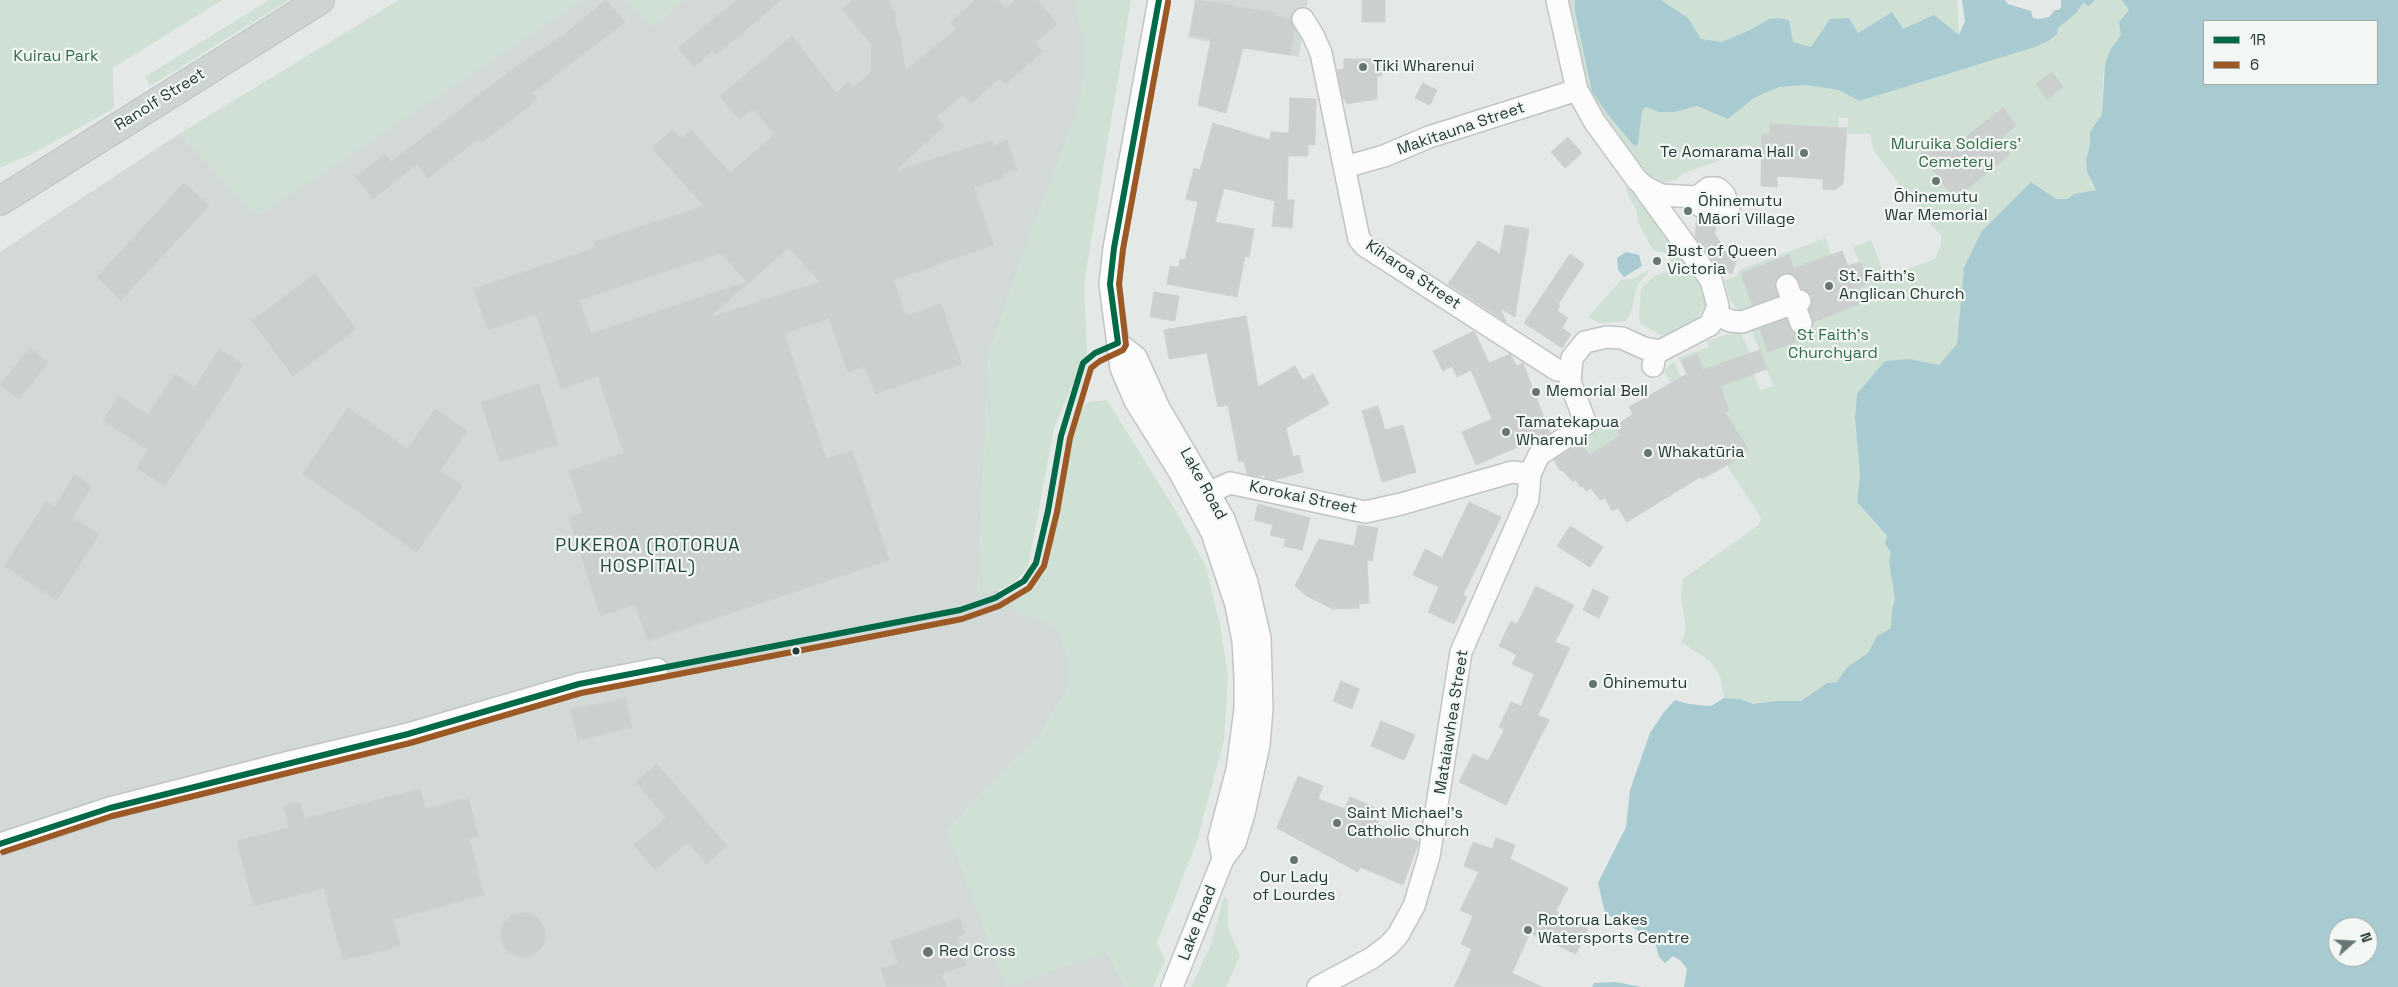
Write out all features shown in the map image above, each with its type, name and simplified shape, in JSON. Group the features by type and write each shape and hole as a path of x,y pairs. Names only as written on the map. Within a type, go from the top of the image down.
{"main road":[{"name":"Ranolf Street","path":"0,201 320,0"}],"street":[{"name":"Lake Road","path":"1159,0 1114,248 1110,284 1118,343 1136,357 1202,496 1236,547 1247,582 1251,639 1262,708 1259,745 1252,781 1235,843 1223,859 1172,987"},
{"path":"1557,0 1577,90 1594,121 1711,280 1718,306 1716,315 1732,321 1742,322 1795,303"},
{"name":"Kiharoa Street","path":"1303,19 1321,53 1359,238 1365,246 1557,370"},
{"name":"Makitauna Street","path":"1345,168 1384,156 1429,138 1577,90"},
{"path":"1637,180 1645,187 1661,195 1697,197"},
{"name":"Mataiawhea Street","path":"1321,985 1372,958 1389,945 1398,935 1414,906 1434,832 1461,652 1528,498 1530,474 1539,455 1586,424 1570,382 1572,358 1591,339 1607,337 1630,342 1653,366 1655,355 1703,331 1710,325 1716,315"},
{"name":"Korokai Street","path":"1202,496 1230,483 1365,512 1401,504 1512,472 1530,474"},
{"path":"0,844 110,808 408,734 580,684 657,669"}],"shaded area":[{"path":"581,0 626,0 652,26 684,0 1075,0 1086,51 1080,102 989,352 978,594 998,590 1017,612 1047,622 1061,633 1068,661 1067,690 1040,734 947,830 1107,952 1125,987 0,987 0,252 179,134 258,215"},
{"path":"1195,0 1308,0 1299,57 1188,38"}],"green space":[{"name":"Kuirau Park","path":"0,0 222,0 113,68 114,108 36,152 0,168"},
{"path":"269,0 289,0 150,86 145,77"},
{"path":"399,0 581,0 258,215 179,134"},
{"path":"626,0 684,0 652,26"},
{"path":"1075,0 1131,0 1084,284 1087,361 1073,383 1054,428 1028,567 1015,582 998,590 978,595 989,352 1022,255 1080,102 1085,49"},
{"path":"1564,0 1575,0 1575,12 1592,92 1619,127 1638,144 1642,111 1646,107 1659,112 1675,112 1697,106 1728,119 1754,98 1779,87 1806,85 1839,90 1859,101 2050,40 2057,34 2058,28 2083,3 2095,0 2122,0 2128,6 2129,10 2121,19 2121,35 2110,50 2103,78 2102,114 2090,132 2090,146 2086,159 2087,172 2096,190 2074,194 2067,199 2056,199 2031,182 1981,232 1964,268 1958,344 1939,365 1910,359 1855,419 1860,475 1857,502 1887,537 1892,552 1889,562 1895,599 1892,609 1891,628 1877,636 1868,653 1847,667 1837,682 1827,683 1801,701 1753,704 1740,699 1724,698 1720,676 1710,661 1681,642 1686,630 1681,595 1683,579 1759,525 1761,517 1664,371 1674,361 1681,378 1692,385 1678,358 1709,347 1707,341 1740,330 1750,354 1747,355 1760,390 1773,386 1750,326 1744,313 1736,308 1729,299 1725,281 1738,275 1738,272 1744,268 1826,238 1831,255 1802,265 1799,283 1795,285 1805,311 1810,310 1822,319 1866,302 1860,287 1868,283 1853,247 1871,240 1885,277 1935,259 1941,244 1941,235 1929,223 1874,151 1870,134 1848,134 1848,118 1839,117 1838,127 1770,124 1770,135 1762,135 1761,151 1744,144 1739,153 1685,173 1675,180 1660,183 1643,175 1587,97","holes":["1742,360 1748,376 1721,387 1729,411 1709,418 1717,365 1723,363 1725,366"]},
{"path":"1661,0 1957,0 1959,35 1902,29 1892,12 1858,33 1811,47 1793,42 1789,20 1769,19 1748,31 1721,42 1701,39 1688,18"},
{"path":"1630,186 1700,279 1705,293 1705,305 1696,321 1671,334 1661,335 1641,324 1639,318 1641,289 1655,276 1667,271 1670,259 1667,253 1653,250 1639,224 1636,209 1628,195 1627,189"},
{"path":"1648,270 1648,273 1637,285 1631,312 1626,321 1599,323 1588,317 1621,280 1634,278"},
{"path":"1107,400 1177,513 1206,567 1220,625 1228,676 1224,740 1197,841 1157,943 1165,960 1153,987 1125,987 1107,952 1005,987 947,830 1040,734 1067,690 1068,661 1061,633 1047,622 1017,612 1005,599 1028,590 1043,571 1067,452 1079,411 1089,402"},
{"path":"1607,419 1618,424 1621,435 1589,455 1579,440 1575,439"},
{"path":"1224,897 1228,899 1228,928 1240,956 1226,987 1191,987 1211,945"}],"water":[{"path":"1575,0 1661,0 1688,18 1701,39 1721,42 1748,31 1769,19 1789,20 1793,42 1811,47 1830,19 1849,18 1858,33 1892,12 1903,29 1934,15 1959,35 1965,21 1962,0 2005,0 2008,4 2031,11 2033,18 2039,19 2049,17 2055,10 2059,10 2061,0 2095,0 2089,6 2083,3 2076,13 2058,28 2057,34 2050,40 2035,47 1859,101 1839,90 1806,85 1779,87 1754,98 1728,119 1697,106 1675,112 1659,112 1646,107 1642,111 1638,144 1635,147 1592,92 1575,12"},
{"path":"2122,0 2398,0 2398,987 1684,987 1687,969 1680,960 1673,956 1665,963 1659,957 1654,939 1605,913 1598,883 1626,827 1630,790 1650,733 1664,712 1675,700 1688,704 1711,706 1724,698 1740,699 1753,704 1801,701 1827,683 1837,682 1847,667 1868,653 1877,636 1891,628 1892,609 1895,599 1889,562 1891,552 1885,544 1887,536 1857,502 1860,475 1855,419 1857,394 1885,361 1910,359 1939,365 1957,344 1964,268 1981,232 2031,182 2056,199 2067,199 2074,194 2096,190 2087,172 2086,159 2090,146 2090,132 2102,114 2105,65 2110,50 2121,35 2119,22 2129,10"},
{"path":"1626,252 1639,255 1642,266 1624,277 1618,270 1617,258"},
{"path":"1615,982 1641,987 1592,987 1594,983"}],"building":[{"path":"606,0 625,22 532,93 537,100 481,143 478,139 428,178 417,164 373,199 356,177 385,154 391,162 513,69 561,37"},
{"path":"737,0 781,0 716,55 713,50 694,67 678,48"},
{"path":"853,0 890,0 890,6 895,12 896,28 900,34 905,71 957,29 951,22 976,0 998,0 1006,9 1016,0 1038,0 1057,24 1035,43 1043,51 1005,84 1000,78 971,103 962,95 936,117 944,126 893,172 991,141 993,146 1007,140 1017,170 1002,173 1004,177 974,187 993,245 893,280 906,316 941,304 962,364 875,394 865,366 848,372 829,318 784,333 826,459 852,450 889,560 648,641 635,604 601,616 569,518 583,513 569,471 624,453 598,376 561,389 536,314 488,330 474,289 596,248 594,242 704,206 652,148 673,129 681,139 691,130 730,173 775,134 753,109 739,119 720,96 792,36 836,93 848,82 854,87 871,73 872,45 842,9","holes":["789,247 820,282 708,318 748,283","721,253 747,282 591,334 579,300"]},
{"path":"1196,0 1275,13 1274,16 1291,19 1294,29 1290,55 1243,48 1226,113 1198,105 1211,39 1190,35"},
{"path":"1362,0 1385,0 1385,22 1362,22"},
{"path":"1344,59 1382,59 1381,76 1377,76 1377,99 1346,104 1345,99 1343,99 1337,70 1344,69"},
{"path":"2052,72 2063,87 2047,99 2036,84"},
{"path":"1423,83 1437,90 1430,105 1415,98"},
{"path":"1290,98 1316,99 1315,145 1308,145 1308,156 1288,156 1287,200 1294,200 1292,228 1272,226 1275,201 1224,188 1215,222 1254,229 1249,257 1245,256 1237,297 1167,284 1170,266 1179,267 1180,259 1185,260 1198,202 1186,199 1194,168 1200,170 1213,123 1270,140 1271,132 1289,133"},
{"path":"2003,108 2016,125 1999,141 2010,154 1955,199 1920,154 1941,137 1950,149"},
{"name":"Te Aomarama Hall","path":"1770,124 1847,128 1843,184 1835,190 1823,189 1823,179 1777,176 1777,187 1761,186 1762,135 1770,135"},
{"path":"1568,137 1582,153 1565,168 1551,152"},
{"path":"184,183 209,206 121,300 97,277"},
{"path":"1697,219 1705,224 1716,225 1715,234 1726,252 1738,256 1732,274 1719,270 1695,237"},
{"path":"1505,225 1529,229 1515,317 1500,308 1506,322 1448,284 1478,241 1500,254"},
{"name":"St. Faith's Anglican Church","path":"1842,251 1848,266 1860,262 1868,279 1868,283 1860,287 1866,302 1813,322 1809,309 1812,304 1812,296 1802,289 1795,276 1789,273 1777,277 1775,283 1778,296 1752,305 1741,273 1789,255 1794,268"},
{"path":"1570,254 1584,264 1558,304 1560,306 1557,311 1568,318 1562,328 1571,334 1562,348 1524,323"},
{"path":"315,274 356,329 293,376 252,321"},
{"path":"1154,292 1179,296 1175,321 1150,317"},
{"path":"1246,316 1258,387 1295,366 1303,380 1313,374 1329,404 1286,428 1293,457 1299,455 1303,472 1274,480 1265,478 1265,475 1247,474 1244,461 1239,462 1228,405 1218,407 1207,353 1169,359 1164,330"},
{"path":"1786,319 1793,333 1805,335 1810,331 1812,336 1768,352 1760,329"},
{"path":"1474,331 1489,363 1510,354 1517,366 1523,363 1550,433 1476,465 1462,432 1492,419 1471,370 1457,377 1452,366 1443,371 1433,351"},
{"path":"30,348 48,363 19,399 0,385"},
{"path":"219,349 243,365 165,486 137,468 148,450 103,420 119,396 148,415 175,374 195,387"},
{"name":"Whakatūria","path":"1760,350 1767,369 1721,386 1729,411 1725,412 1748,449 1735,458 1736,460 1702,479 1700,477 1627,522 1618,508 1612,511 1605,498 1600,500 1591,488 1586,491 1582,486 1580,487 1576,480 1573,482 1562,470 1560,471 1554,460 1581,442 1589,455 1621,435 1615,426 1633,414 1629,407 1687,374 1682,360 1697,354 1703,370"},
{"path":"539,384 558,444 500,462 481,402"},
{"path":"1378,406 1385,430 1403,425 1416,472 1382,482 1362,411"},
{"path":"348,408 408,449 435,409 467,431 440,471 462,486 417,552 303,474"},
{"path":"74,475 92,486 72,518 99,534 57,600 5,566 46,501 55,507"},
{"path":"1469,502 1501,517 1463,595 1467,597 1454,624 1428,612 1439,587 1413,575 1425,549 1442,558"},
{"path":"1258,504 1310,518 1302,550 1284,546 1286,539 1270,535 1273,525 1254,520"},
{"path":"1358,525 1378,528 1372,561 1367,560 1369,603 1359,604 1359,608 1333,609 1305,595 1295,586 1319,539 1354,546"},
{"path":"1570,526 1603,547 1590,567 1557,546"},
{"path":"1536,586 1574,605 1555,642 1570,648 1538,715 1549,720 1506,805 1459,782 1473,754 1488,761 1504,730 1499,727 1511,702 1521,706 1534,674 1512,664 1517,655 1499,646 1511,621 1517,624"},
{"path":"1593,589 1609,597 1599,618 1583,610"},
{"path":"1341,681 1359,689 1352,709 1333,701"},
{"path":"625,698 632,727 578,740 571,710"},
{"path":"1381,721 1415,735 1404,760 1371,746"},
{"path":"657,764 727,846 706,864 688,842 655,870 634,845 666,818 636,782"},
{"path":"1298,776 1323,786 1318,799 1345,809 1350,797 1369,805 1382,812 1377,824 1419,842 1403,885 1360,867 1358,872 1277,828"},
{"path":"420,789 425,809 468,798 478,835 469,838 484,895 393,919 400,946 343,960 324,888 254,906 237,841 289,828 284,806 300,802 304,819"},
{"name":"Rotorua Lakes Watersports Centre","path":"1496,838 1515,845 1510,859 1568,888 1556,911 1589,926 1576,954 1530,933 1512,973 1542,987 1454,987 1472,949 1461,944 1473,916 1460,910 1479,872 1464,866 1473,842 1492,849"},
{"path":"527,913 539,919 544,926 544,944 539,951 532,956 519,957 511,954 504,947 501,931 504,923 511,916"},
{"name":"Red Cross","path":"959,918 965,934 956,937 966,965 941,974 946,987 887,987 881,969 898,963 891,941"}],"transit line":[{"name":"1R","path":"0,844 110,808 408,734 579,684 960,610 995,598 1024,581 1036,563 1048,511 1061,436 1083,363 1095,353 1118,343 1110,284 1114,248 1159,0"},
{"name":"6","path":"3,852 112,816 410,743 581,693 962,619 999,606 1029,588 1044,566 1057,512 1070,438 1091,368 1100,361 1123,350 1126,345 1119,284 1123,249 1168,2"}],"place":[{"name":"Tiki Wharenui","path":"1363,67"},
{"name":"Te Aomarama Hall","path":"1804,153"},
{"name":"Ōhinemutu War Memorial","path":"1936,181"},
{"name":"Ōhinemutu Māori Village","path":"1688,211"},
{"name":"Bust of Queen Victoria","path":"1657,261"},
{"name":"St. Faith's Anglican Church","path":"1829,286"},
{"name":"Memorial Bell","path":"1536,392"},
{"name":"Tamatekapua Wharenui","path":"1506,432"},
{"name":"Whakatūria","path":"1648,453"},
{"name":"Ōhinemutu","path":"1593,684"},
{"name":"Saint Michael's Catholic Church","path":"1337,823"},
{"name":"Our Lady of Lourdes","path":"1294,860"},
{"name":"Rotorua Lakes Watersports Centre","path":"1528,930"},
{"name":"Red Cross","path":"928,952"}],"district":[{"name":"PUKEROA (ROTORUA HOSPITAL)","path":"648,556"}],"park label":[{"name":"Muruika Soldiers’ Cemetery","path":"1956,154"},
{"name":"St Faith's Churchyard","path":"1833,345"}]}
